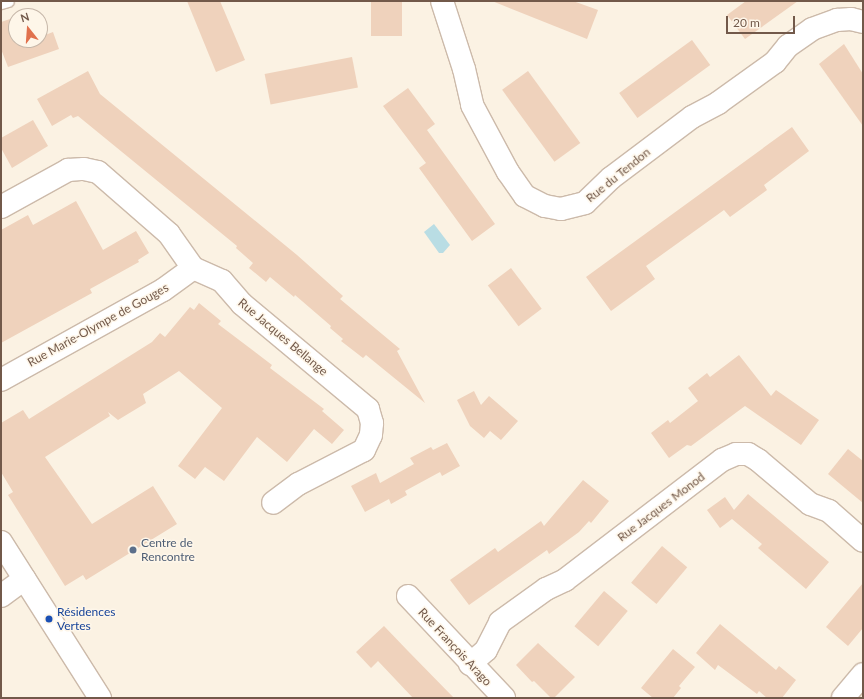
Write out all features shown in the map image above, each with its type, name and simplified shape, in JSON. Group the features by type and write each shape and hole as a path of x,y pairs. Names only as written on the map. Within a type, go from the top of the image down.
{"street":[{"name":"Rue du Tendon","path":"442,1 464,69 472,105 508,172 525,196 545,206 560,209 585,203 611,178 692,117 718,103 762,71 788,46 812,29 837,20 851,19 863,22"},
{"path":"1,208 68,170 84,169 98,172 169,234 193,268"},
{"name":"Rue Marie-Olympe de Gouges","path":"1,380 163,290 193,268"},
{"name":"Rue Jacques Bellange","path":"193,268 222,281 242,304 368,409 372,423 371,436 364,450 298,484 273,503"},
{"name":"Rue Jacques Monod","path":"470,664 486,650 500,622 546,589 565,580 722,460 736,454 748,454 758,460 810,504 829,511 863,541"},
{"path":"1,542 100,698"},
{"path":"1,596 24,579"},
{"name":"Rue François Arago","path":"408,596 470,664 504,698"},
{"path":"843,698 863,674"}],"lane":[{"path":"1,3 8,1"}],"water":[{"path":"434,224 450,245 443,253 439,253 424,232"}],"building":[{"path":"187,1 220,1 245,60 216,72"},
{"path":"371,1 402,1 402,36 371,36"},
{"path":"492,1 573,1 598,10 587,39"},
{"path":"746,1 798,1 745,39 727,15"},
{"path":"8,20 8,48 48,48 48,34 53,32 59,49 8,67 1,49 1,22"},
{"path":"692,40 710,65 637,118 619,93"},
{"path":"844,44 863,74 863,126 819,64"},
{"path":"352,57 358,87 271,104 265,74"},
{"path":"88,71 100,94 297,255 343,296 340,299 400,349 397,351 425,403 366,355 363,358 341,341 343,339 330,328 331,326 295,295 294,297 270,277 266,282 249,268 253,263 236,248 237,246 78,116 73,118 71,115 52,126 37,99"},
{"path":"528,71 580,143 554,162 502,90"},
{"path":"408,88 435,124 427,130 495,224 472,241 419,168 426,163 383,106"},
{"path":"33,120 48,146 12,168 1,148 1,138"},
{"path":"792,127 809,151 764,185 767,190 730,217 724,210 646,266 655,279 611,311 586,277"},
{"path":"76,201 103,250 136,231 149,253 138,260 139,262 90,289 92,293 1,343 1,230 28,215 33,225"},
{"path":"511,268 542,309 519,326 488,285"},
{"path":"199,303 221,321 218,324 272,365 270,368 324,409 322,411 344,430 332,444 314,429 287,462 257,437 224,481 205,467 195,479 178,466 222,408 179,371 143,394 146,403 118,420 108,412 110,416 45,457 92,524 153,486 177,524 86,580 83,575 65,586 8,495 13,492 1,472 1,423 23,410 29,419 152,342 160,333 165,337 190,307 194,310"},
{"path":"739,355 771,396 776,390 819,420 801,445 745,406 691,446 687,445 669,458 651,433 668,420 670,423 698,401 688,388 707,373 710,377"},
{"path":"474,391 481,405 489,396 518,421 501,440 490,431 484,438 470,426 457,400"},
{"path":"447,443 460,466 442,476 440,472 405,491 407,495 391,504 389,499 365,512 351,486 376,473 380,483 414,464 410,458 431,447 433,450"},
{"path":"848,449 863,461 863,503 828,474"},
{"path":"583,480 609,501 591,523 589,521 579,532 549,554 547,550 469,605 450,580 495,548 498,552 541,521 544,526"},
{"path":"748,494 829,562 806,589 758,548 762,544 732,519 720,528 707,510 725,497 734,510"},
{"path":"662,546 687,567 656,604 631,583"},
{"path":"863,583 863,628 848,646 826,627"},
{"path":"604,591 628,611 598,646 574,626"},
{"path":"720,624 776,670 779,666 796,680 782,698 767,698 759,691 757,694 718,665 715,670 696,653"},
{"path":"384,626 454,698 413,698 378,661 371,668 356,652"},
{"path":"538,643 575,677 554,698 551,698 534,681 532,682 516,665"},
{"path":"673,649 695,667 679,686 681,688 673,698 653,698 641,688"}],"place":[{"name":"Centre de Rencontre","path":"133,550"},
{"name":"Résidences Vertes","path":"49,619"}]}
